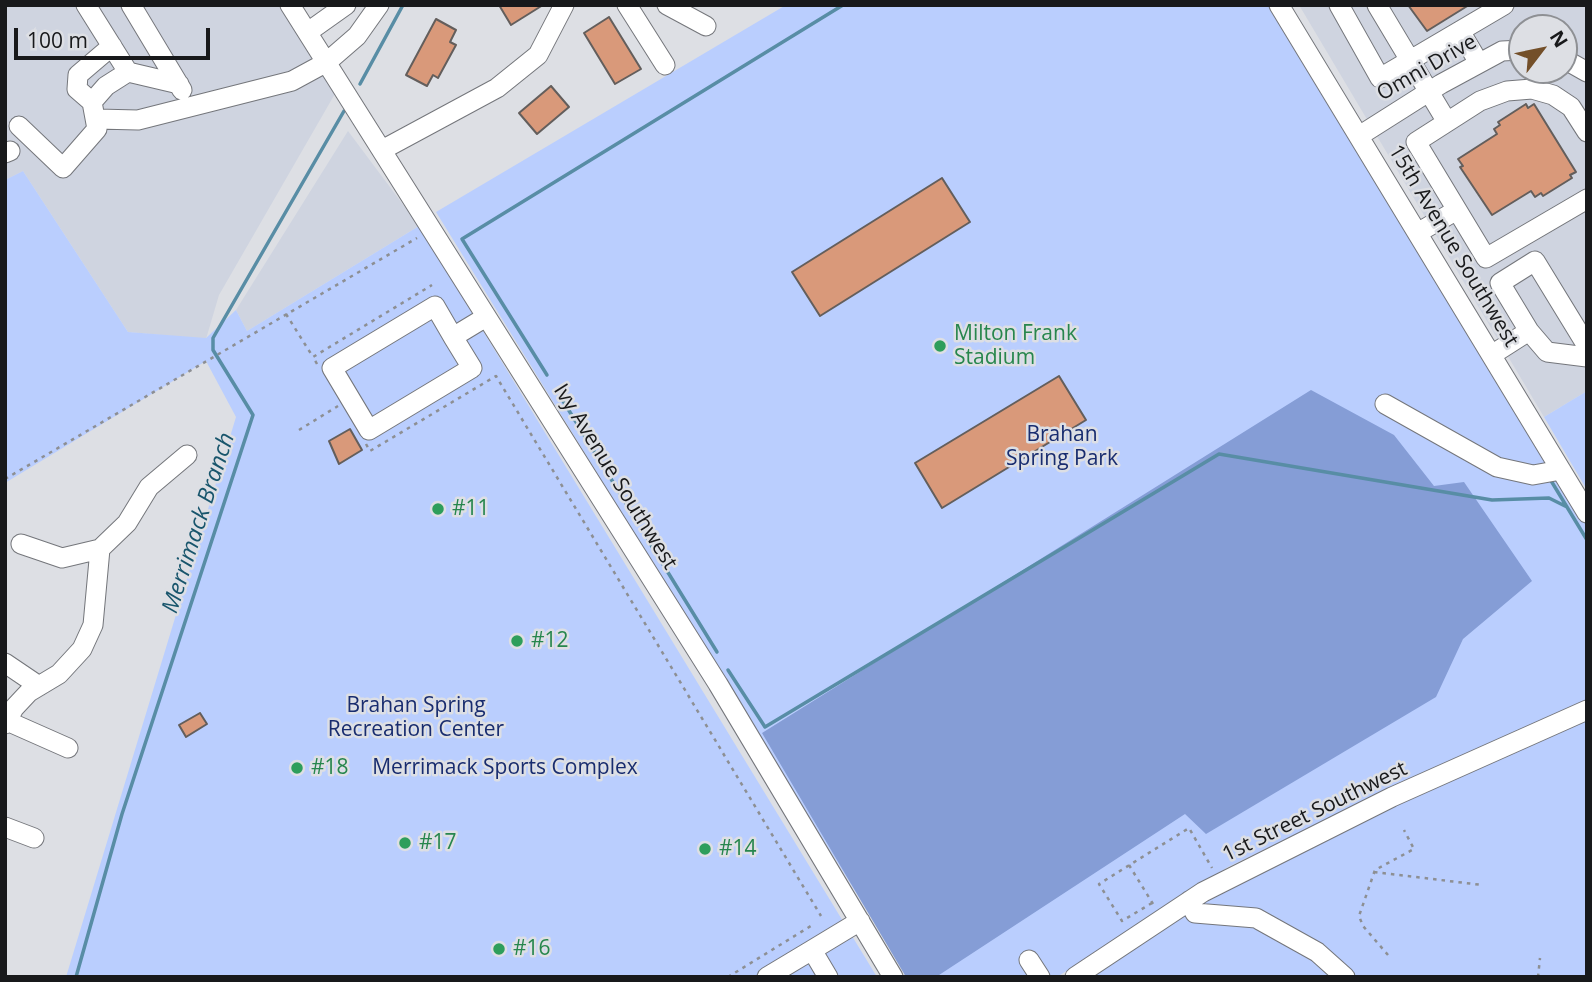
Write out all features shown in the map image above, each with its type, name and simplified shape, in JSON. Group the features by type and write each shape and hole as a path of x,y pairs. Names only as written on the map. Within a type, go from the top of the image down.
{"street":[{"path":"86,5 128,72 179,84"},
{"path":"131,5 179,84 189,107"},
{"name":"Ivy Avenue Southwest","path":"290,5 775,776 893,977"},
{"path":"308,32 346,5"},
{"path":"94,110 138,120 292,81 327,62 357,36 379,5"},
{"path":"382,150 498,88 538,55 564,5"},
{"path":"626,5 665,65"},
{"path":"667,5 706,26"},
{"name":"15th Avenue Southwest","path":"1279,5 1587,513"},
{"path":"1339,5 1380,78 1504,5"},
{"path":"1377,5 1447,122"},
{"path":"1460,31 1479,63"},
{"path":"19,126 63,168 97,129 94,110 77,89 78,75 112,46"},
{"name":"Omni Drive","path":"1359,136 1479,63 1508,51"},
{"path":"94,110 106,86 128,72"},
{"path":"1587,131 1571,107 1553,95 1532,89 1507,91 1480,101 1416,142 1486,258 1587,199"},
{"path":"1419,232 1457,210"},
{"path":"1587,346 1535,261 1500,282 1529,331 1548,352 1587,357"},
{"path":"435,306 453,337 472,368 369,430 332,368 435,306"},
{"path":"453,337 486,317"},
{"path":"1493,354 1529,331"},
{"path":"1385,404 1497,467 1533,475 1562,470"},
{"path":"21,544 62,558 100,549 127,523 149,487 187,455"},
{"path":"68,748 6,722 14,708 39,686 59,674 82,649 93,625 100,549"},
{"path":"5,663 39,686"},
{"name":"1st Street Southwest","path":"1075,977 1157,911 1189,901 1392,797 1587,710"},
{"path":"5,827 34,838"},
{"path":"1189,901 1195,913 1256,918 1317,952 1345,977"},
{"path":"767,977 860,921"},
{"path":"812,950 828,977"}],"path":[{"path":"5,479 423,234"},
{"path":"313,357 432,285"},
{"path":"286,314 320,369"},
{"path":"362,439 370,451 496,376 821,916"},
{"path":"299,430 341,404"},
{"path":"1129,865 1157,911 1122,921 1099,884 1129,865 1189,828 1221,883"},
{"path":"1388,955 1363,926 1359,916 1374,872 1414,849 1404,830"},
{"path":"1374,872 1482,884"},
{"path":"728,977 814,924"},
{"path":"1538,977 1540,958"}],"shaded area":[{"path":"5,5 283,5 336,92 219,295 206,339 128,332 23,171 5,180"},
{"path":"1299,5 1587,5 1587,391 1544,417"},
{"path":"348,131 419,226 247,331 236,310"},
{"path":"1311,390 1394,435 1434,486 1464,482 1532,581 1463,639 1436,697 1206,834 1185,814 936,977 906,977 762,733"}],"green space":[{"name":"Brahan Spring Park","path":"786,5 1270,5 1587,526 1587,701 1373,797 1228,867 1057,977 908,977 436,212"},
{"name":"Brahan Spring Recreation Center","path":"23,171 128,332 206,338 236,310 247,331 419,226 877,977 66,977 236,417 206,361 5,483 5,180"},
{"path":"1587,391 1587,490 1544,417"},
{"path":"1587,719 1587,977 1083,977 1235,882 1361,818"}],"building":[{"path":"499,5 543,5 511,25"},
{"path":"1408,5 1469,5 1427,31"},
{"path":"609,17 641,69 615,84 584,33"},
{"path":"436,19 456,30 450,42 456,45 438,78 433,75 427,86 406,75"},
{"path":"551,86 569,107 537,134 519,113"},
{"path":"1526,104 1528,108 1534,104 1576,172 1570,175 1572,178 1543,196 1541,193 1535,197 1531,191 1492,215 1460,167 1463,166 1458,159 1497,134 1494,129 1500,125 1498,122"},
{"path":"942,178 970,222 820,316 792,272"},
{"path":"1059,376 1086,420 942,508 915,463"},
{"path":"350,429 362,450 339,464 329,441"},
{"path":"200,713 207,724 186,737 179,725"}],"waterway":[{"name":"Merrimack Branch","path":"360,84 403,5"},
{"path":"547,375 462,239 843,5"},
{"name":"Merrimack Branch","path":"76,977 122,814 253,415 213,350 213,338 344,111"},
{"path":"560,396 632,513"},
{"path":"728,670 765,727 1219,454 1492,500 1549,498 1567,507"},
{"path":"1550,479 1587,540"},
{"path":"648,540 717,652"}],"place":[{"name":"Milton Frank Stadium","path":"940,346"},
{"name":"#11","path":"438,509"},
{"name":"#12","path":"517,641"},
{"name":"#18","path":"297,768"},
{"name":"#17","path":"405,843"},
{"name":"#14","path":"705,849"},
{"name":"#16","path":"499,949"}],"park label":[{"name":"Merrimack Sports Complex","path":"505,768"}]}
